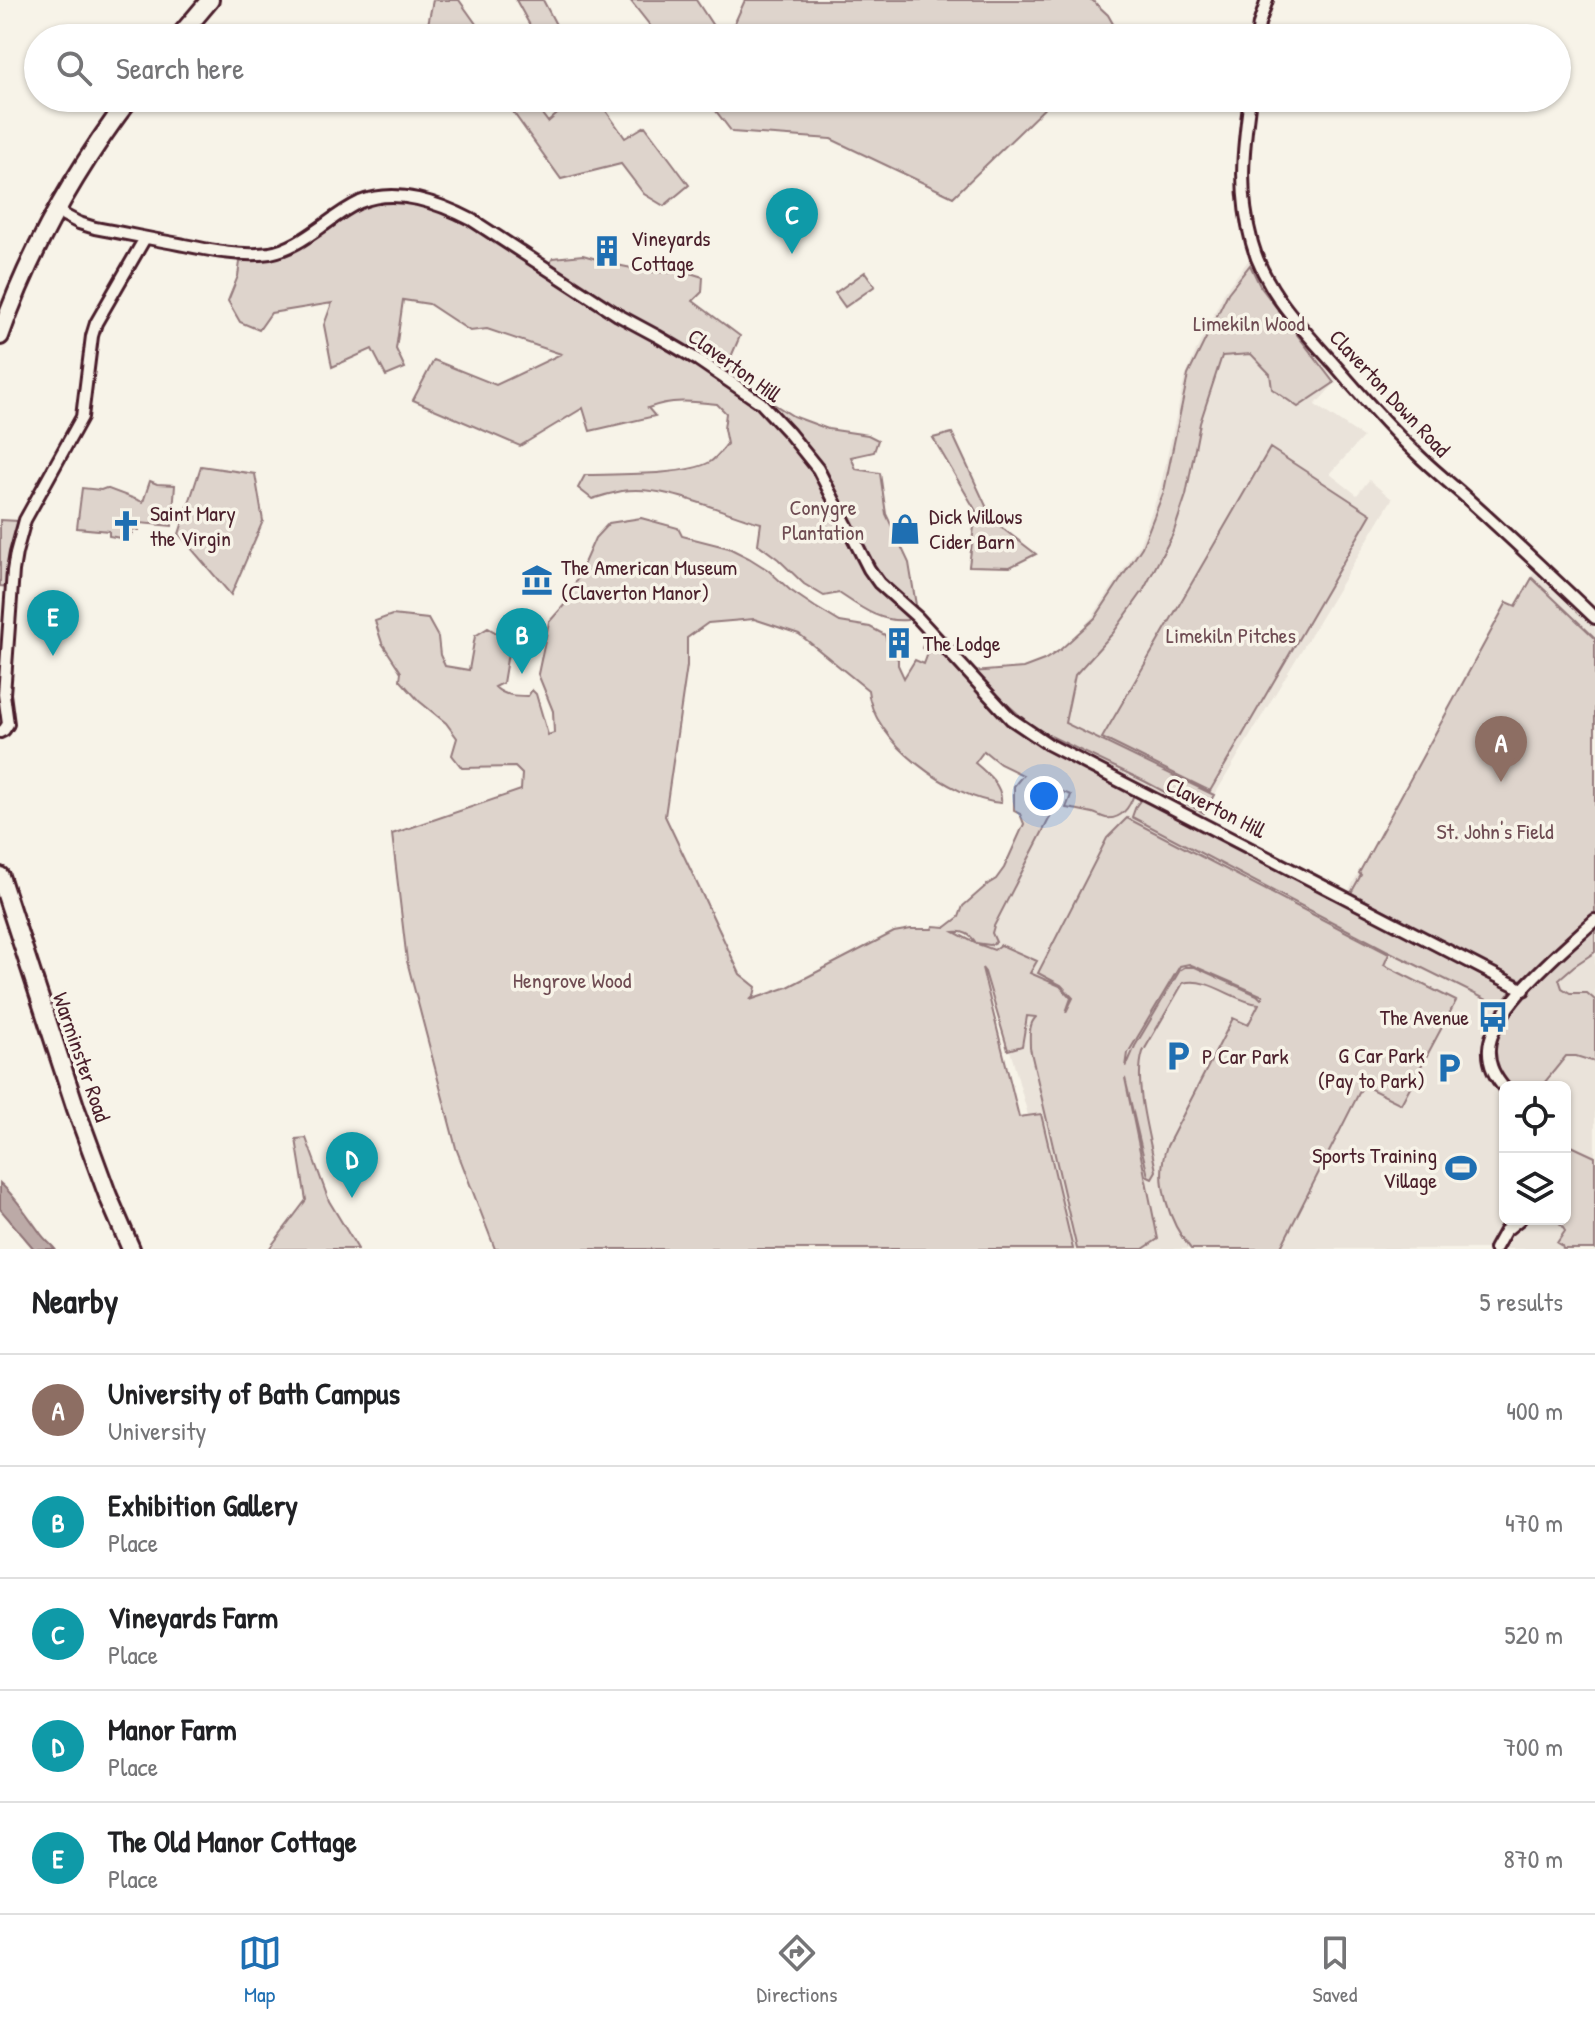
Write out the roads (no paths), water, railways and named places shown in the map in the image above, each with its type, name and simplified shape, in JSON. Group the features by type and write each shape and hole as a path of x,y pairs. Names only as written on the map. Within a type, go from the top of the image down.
{"highway":[{"path":"190,24 210,0"},
{"path":"0,336 25,274 56,211 81,167 120,112"},
{"name":"Warminster Road","path":"0,876 62,1067 131,1249"}],"street":[{"path":"1259,24 1267,0"},
{"name":"Claverton Down Road","path":"1248,112 1242,180 1252,244 1287,311 1416,454 1595,618"},
{"name":"Claverton Hill","path":"56,211 95,228 243,255 273,252 299,243 346,209 363,201 398,196 431,203 472,220 618,315 698,360 761,403 818,469 879,583 917,617 1011,719 1048,744 1524,990"},
{"path":"0,732 8,724 4,694 13,571 22,529 82,417 96,323 145,238"},
{"path":"1499,1081 1488,1054 1499,1019 1548,963 1595,920"},
{"path":"1495,1249 1505,1231 1512,1225"}],"place":[{"name":"Vineyards Cottage","path":"607,251"},
{"name":"Vineyards Farm","path":"792,254"},
{"name":"Saint Mary the Virgin","path":"126,526"},
{"name":"Dick Willows Cider Barn","path":"905,529"},
{"name":"The American Museum (Claverton Manor)","path":"537,580"},
{"name":"The Lodge","path":"899,643"},
{"name":"The Old Manor Cottage","path":"53,656"},
{"name":"Exhibition Gallery","path":"522,674"},
{"name":"University of Bath Campus","path":"1501,782"},
{"name":"The Avenue","path":"1493,1017"},
{"name":"P Car Park","path":"1178,1056"},
{"name":"G Car Park (Pay to Park)","path":"1449,1068"},
{"name":"Sports Training Village","path":"1461,1168"},
{"name":"Manor Farm","path":"352,1198"}],"park label":[{"name":"Limekiln Wood","path":"1249,323"},
{"name":"Conygre Plantation","path":"823,520"},
{"name":"Limekiln Pitches","path":"1231,635"},
{"name":"St. John's Field","path":"1495,831"},
{"name":"Hengrove Wood","path":"572,980"}]}
